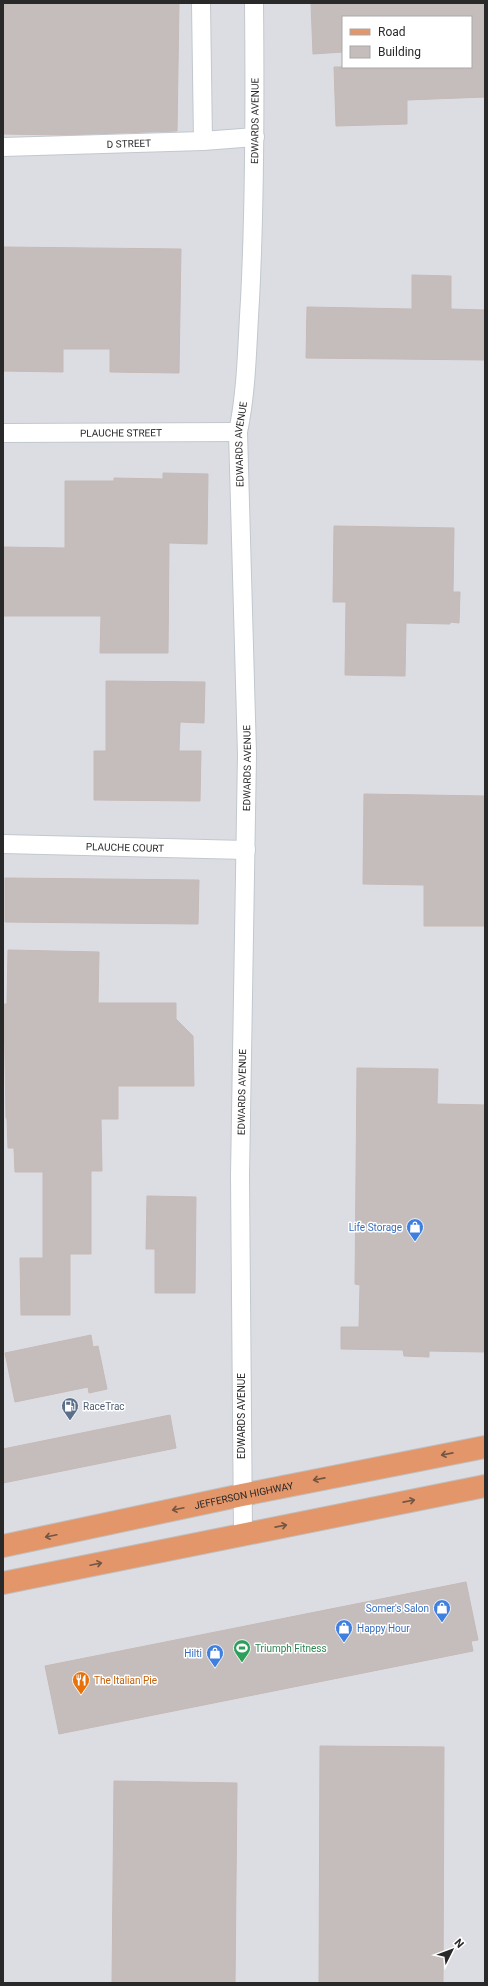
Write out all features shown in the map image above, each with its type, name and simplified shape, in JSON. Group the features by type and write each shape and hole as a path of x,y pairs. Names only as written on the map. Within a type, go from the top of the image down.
{"main road":[{"name":"JEFFERSON HIGHWAY","path":"3,1546 242,1495 485,1447"},
{"path":"3,1583 243,1533 485,1486"}],"street":[{"path":"201,3 203,141"},
{"name":"EDWARDS AVENUE","path":"243,1533 240,1171 247,754 238,432 244,404 254,233 254,3"},
{"name":"D STREET","path":"3,147 203,141 255,136"},
{"name":"PLAUCHE STREET","path":"3,433 238,432"},
{"name":"PLAUCHE COURT","path":"3,844 246,850"}],"shaded area":[{"path":"3,3 485,3 485,1983 3,1983"}],"building":[{"path":"3,3 179,3 177,131 65,135 3,134"},
{"path":"311,3 485,3 485,97 407,100 407,124 336,126 334,67 472,68 472,16 342,16 342,52 313,54"},
{"path":"3,247 181,249 179,373 110,372 110,349 63,349 63,372 3,371"},
{"path":"412,275 451,276 451,309 485,310 485,360 306,358 307,307 412,309"},
{"path":"163,473 208,474 207,544 169,543 168,653 100,653 101,616 3,616 3,547 65,548 65,481 114,481 114,478 163,479"},
{"path":"334,526 454,528 453,592 460,592 459,623 406,623 405,676 345,675 346,602 333,602"},
{"path":"106,681 205,682 204,723 180,722 179,751 201,751 200,801 94,800 94,751 106,751"},
{"path":"364,794 485,796 485,926 424,926 424,885 363,884"},
{"path":"5,878 199,880 198,924 5,922"},
{"path":"8,950 99,952 98,1003 176,1003 176,1019 193,1036 194,1086 118,1086 118,1119 101,1119 102,1171 91,1171 91,1254 70,1254 70,1315 21,1315 20,1258 43,1258 43,1172 15,1172 14,1148 8,1148 4,1004 7,1004"},
{"path":"357,1068 438,1069 437,1104 485,1105 485,1352 429,1351 429,1357 404,1356 403,1350 341,1349 341,1327 359,1327 360,1285 355,1284"},
{"path":"147,1196 196,1197 195,1293 155,1293 155,1249 146,1249"},
{"path":"91,1335 93,1347 98,1346 107,1389 89,1393 88,1387 15,1402 5,1353"},
{"path":"170,1415 176,1448 3,1483 3,1449"},
{"path":"466,1582 478,1640 471,1641 473,1651 59,1734 45,1666"},
{"path":"320,1746 444,1747 443,1983 319,1983"},
{"path":"114,1781 237,1783 235,1983 112,1983"}],"place":[{"name":"Life Storage","path":"415,1242"},
{"name":"RaceTrac","path":"70,1421"},
{"name":"Somer's Salon","path":"442,1623"},
{"name":"Happy Hour","path":"344,1643"},
{"name":"Triumph Fitness","path":"242,1663"},
{"name":"Hilti","path":"215,1668"},
{"name":"The Italian Pie","path":"81,1695"}]}
